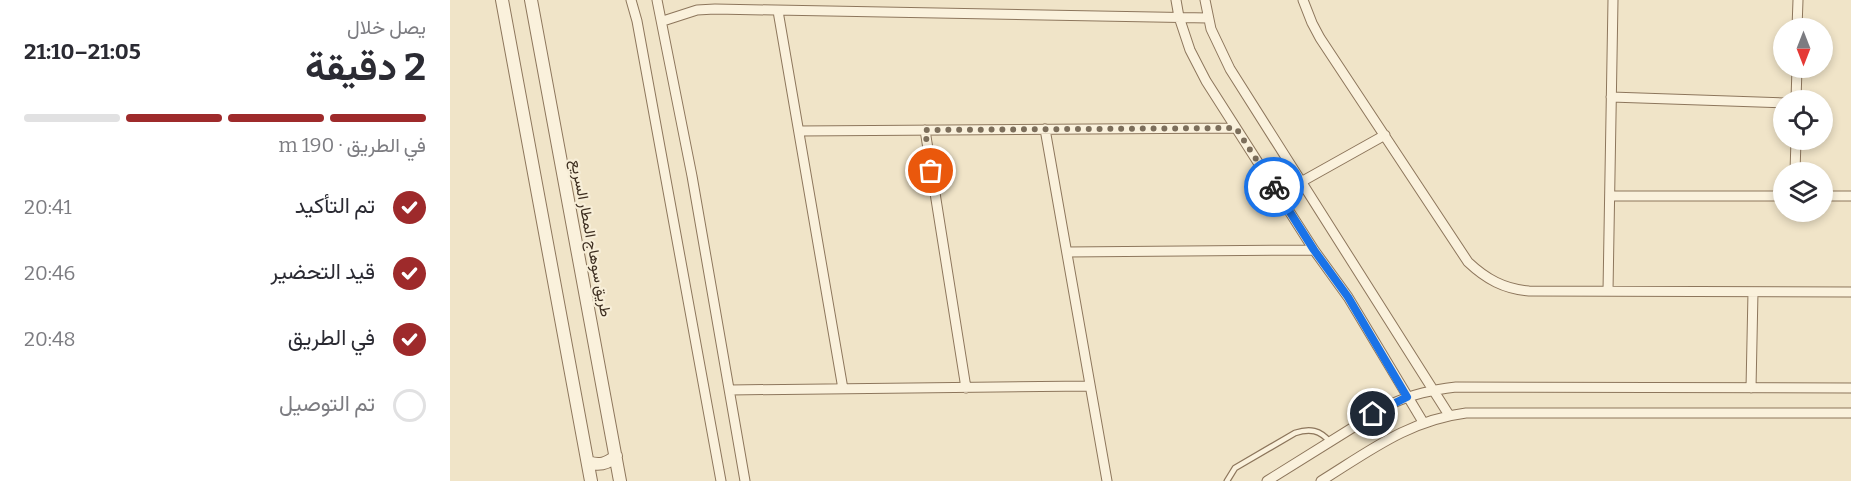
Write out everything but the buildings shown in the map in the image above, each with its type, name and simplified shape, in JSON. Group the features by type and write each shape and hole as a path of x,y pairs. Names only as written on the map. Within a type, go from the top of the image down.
{"street":[{"path":"502,0 591,481"},
{"name":"طريق سوهاج المطار السريع","path":"531,0 620,481"},
{"path":"631,0 637,21 721,481"},
{"path":"657,0 663,21 745,481"},
{"path":"1176,0 1190,50 1206,81 1314,250 1348,297 1423,422"},
{"path":"1205,0 1208,18 1230,69 1449,415"},
{"path":"1303,0 1320,38 1468,262 1481,274 1496,283 1525,291 1851,292"},
{"path":"1608,291 1612,0"},
{"path":"1797,18 1798,0"},
{"path":"663,21 697,10 1208,18"},
{"path":"778,10 843,389"},
{"path":"1611,97 1773,103"},
{"path":"799,131 1236,128"},
{"path":"1046,129 1107,481"},
{"path":"925,130 966,388"},
{"path":"1301,182 1385,135"},
{"path":"1610,196 1773,196"},
{"path":"1833,196 1851,196"},
{"path":"1067,252 1314,250"},
{"path":"1751,388 1753,292"},
{"path":"730,390 1090,386"},
{"path":"1267,481 1389,405 1432,390 1456,387 1851,388"},
{"path":"1321,481 1406,429 1449,415 1466,413 1851,413"},
{"path":"588,462 606,463 616,456"}],"lane":[{"path":"1227,481 1235,468 1305,429 1323,434 1330,442"}],"way so far":[{"path":"931,171 925,130 1236,128 1274,187"}],"route":[{"path":"1274,187 1314,250 1348,297 1407,397 1373,414"}]}
